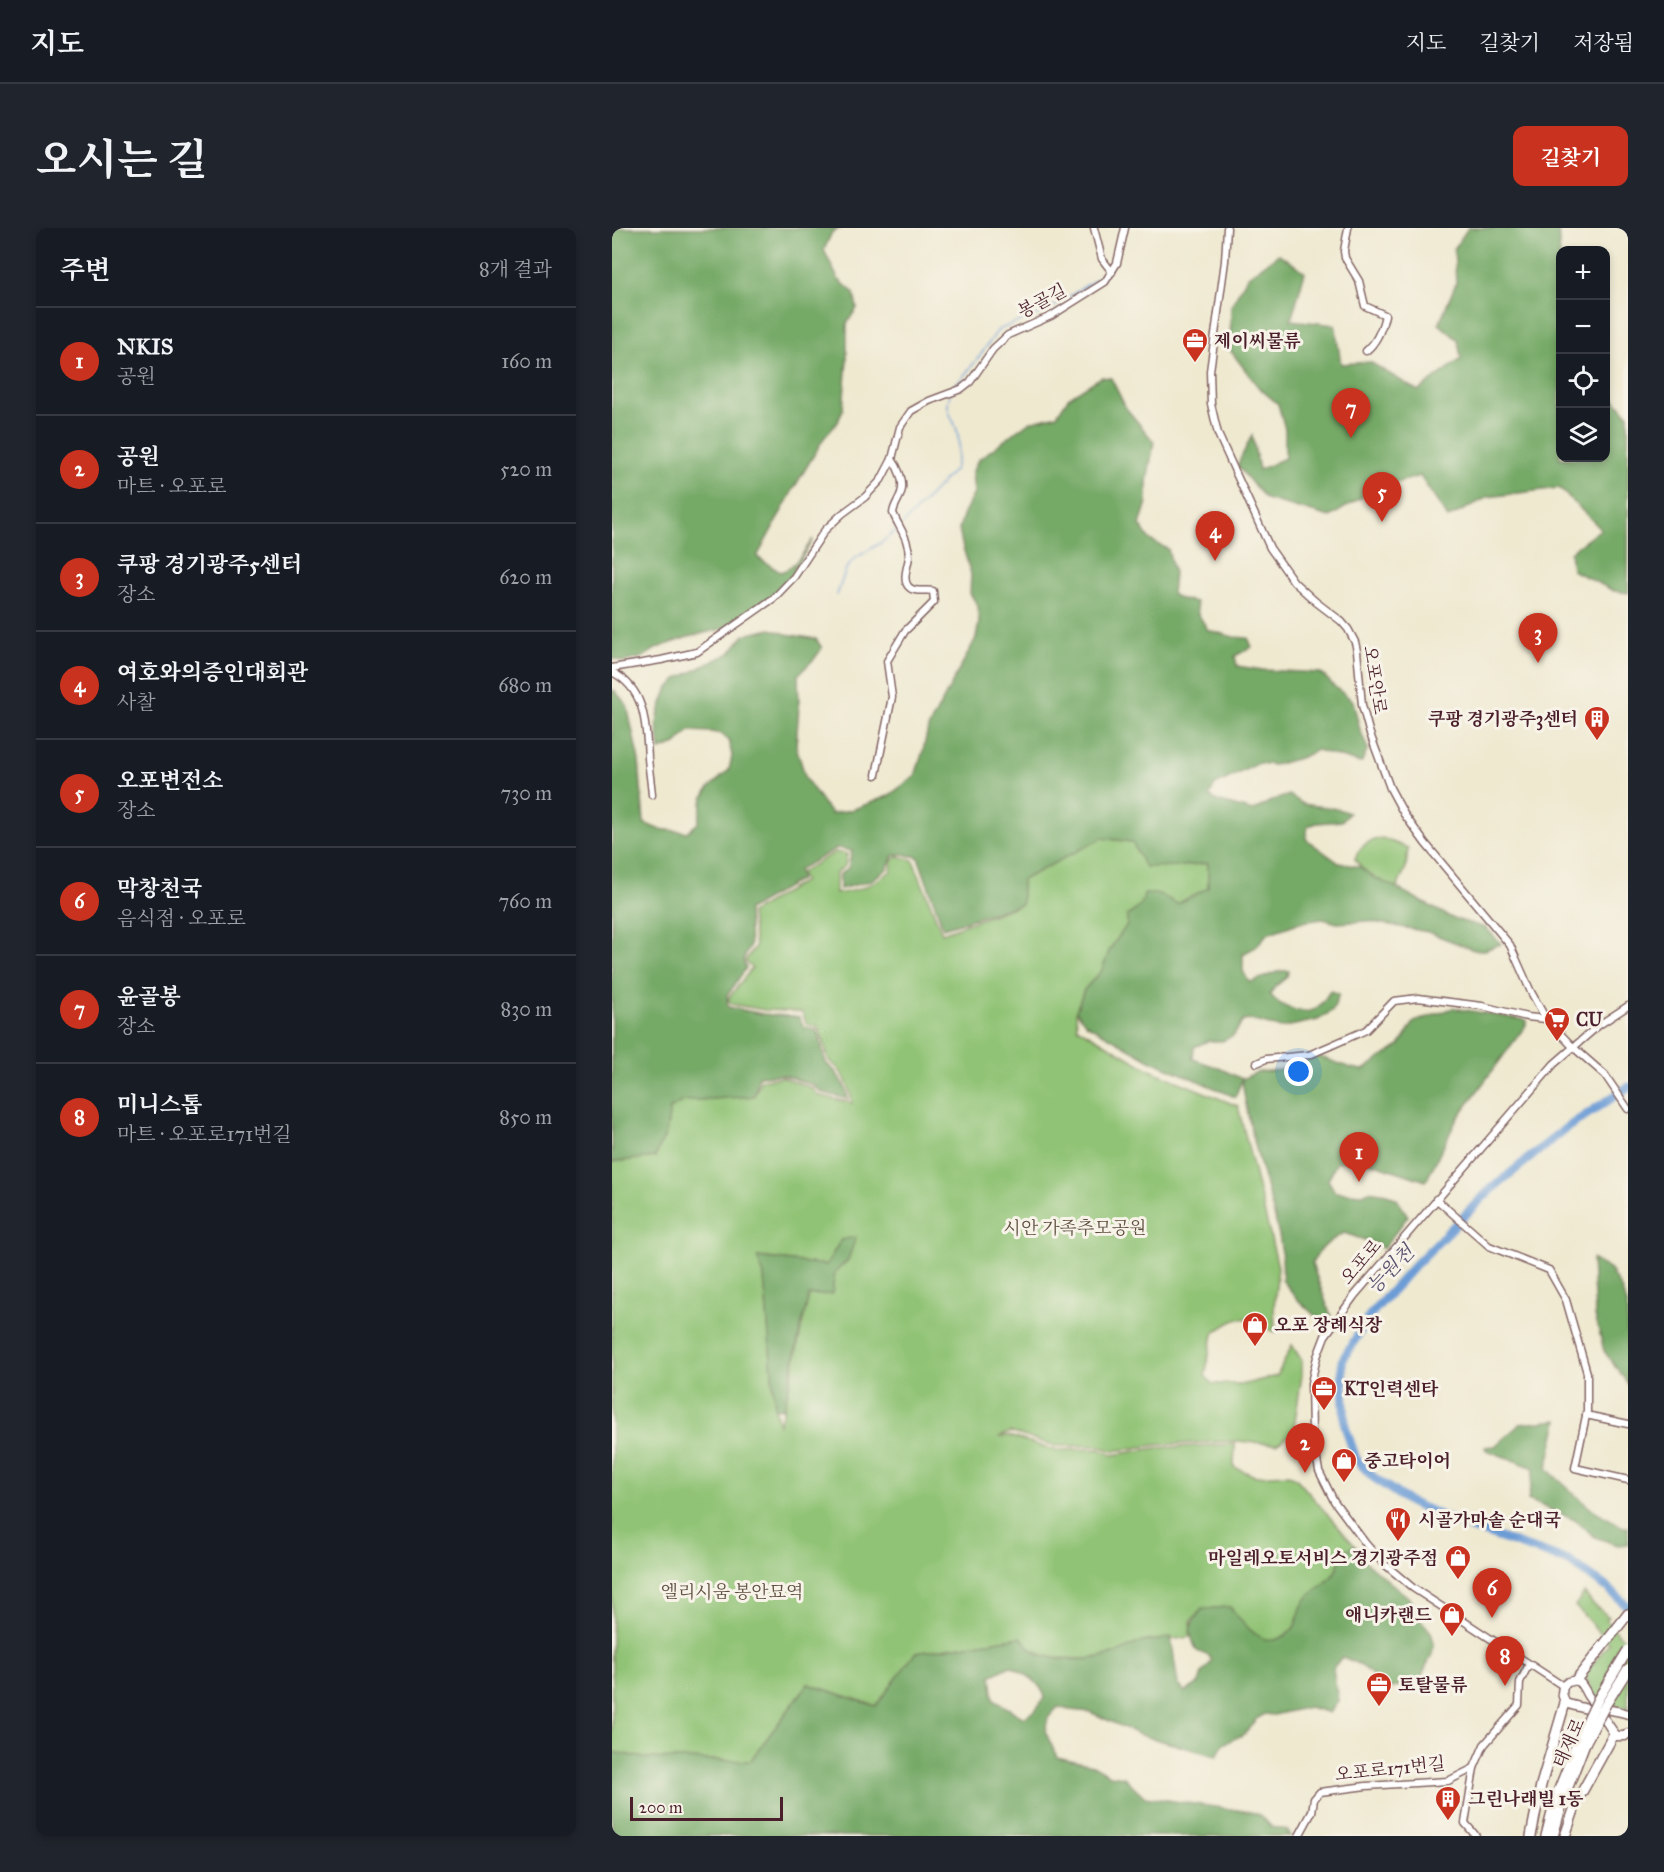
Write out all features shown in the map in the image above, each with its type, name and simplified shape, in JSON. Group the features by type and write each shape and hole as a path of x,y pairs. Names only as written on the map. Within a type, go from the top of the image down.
{"highway":[{"path":"1576,1680 1628,1614"},
{"path":"1582,1741 1598,1699 1628,1650"},
{"name":"태재로","path":"1546,1836 1556,1797 1582,1741 1628,1669"},
{"path":"1532,1836 1541,1785 1565,1703"},
{"path":"1565,1836 1577,1802 1614,1734"},
{"name":"태재로","path":"1553,1836 1582,1741"}],"main road":[{"path":"1628,1714 1604,1709 1589,1698 1585,1686 1576,1680 1563,1686 1562,1693 1565,1703 1588,1708 1604,1719 1617,1736 1625,1736 1628,1733"}],"street":[{"path":"1094,228 1102,259 1112,272"},
{"name":"봉골길","path":"892,459 900,427 906,416 923,403 952,392 970,381 993,349 1004,339 1068,306 1105,282 1117,263 1125,228"},
{"name":"오포안로","path":"1227,228 1225,261 1210,371 1214,419 1221,441 1278,561 1303,591 1341,621 1355,642 1358,651 1365,718 1397,802 1425,843 1510,945 1546,1019 1605,1075 1628,1109"},
{"path":"1348,228 1345,258 1359,281 1365,306 1385,315 1374,345 1366,351"},
{"path":"612,670 689,655 706,647 774,598 794,577 829,525 876,487 892,459 898,468 902,487 893,513 903,531 909,550 905,579 907,585 916,591 933,591 934,602 905,631 887,661 892,697 876,775"},
{"path":"612,670 630,685 643,709 652,795"},
{"path":"1257,1063 1266,1059 1309,1055 1366,1030 1394,1001 1418,998 1546,1019"},
{"name":"오포로","path":"1563,1686 1413,1588 1382,1562 1366,1544 1334,1501 1319,1471 1310,1408 1311,1383 1325,1336 1355,1294 1541,1078 1599,1025 1628,1006"},
{"path":"1436,1199 1489,1246 1549,1270 1566,1300 1587,1373 1586,1415 1575,1468 1628,1480"},
{"path":"1586,1415 1628,1424"},
{"name":"오포로171번길","path":"1476,1836 1465,1823 1474,1768 1484,1745 1519,1705 1520,1682 1529,1664"},
{"name":"오포로171번길","path":"1299,1836 1312,1812 1314,1799 1320,1792 1366,1786 1448,1781 1474,1768"}],"green space":[{"path":"612,228 841,228 832,232 824,250 838,279 854,293 857,308 847,323 843,409 838,422 824,438 794,488 757,557 780,572 795,563 813,539 789,579 771,598 726,628 691,636 657,648 643,657 623,662 612,658"},
{"path":"1468,228 1558,228 1559,246 1556,246 1556,462 1610,462 1610,394 1628,415 1628,593 1614,591 1572,570 1570,552 1601,529 1559,488 1488,497 1448,518 1420,476 1375,489 1330,517 1266,499 1237,466 1252,435 1259,470 1285,458 1285,429 1278,404 1259,388 1230,350 1231,306 1247,277 1279,254 1305,272 1291,320 1335,325 1341,364 1370,362 1418,391 1461,359 1458,340 1439,324 1456,283 1454,249"},
{"path":"1101,377 1111,378 1126,408 1154,442 1147,482 1147,502 1140,525 1150,540 1168,549 1174,573 1172,594 1180,599 1196,602 1198,614 1208,630 1248,638 1252,647 1235,656 1237,666 1263,670 1321,673 1353,701 1360,730 1368,749 1361,763 1317,750 1300,758 1274,765 1259,763 1215,785 1209,796 1217,801 1253,811 1271,801 1289,795 1303,804 1338,809 1349,813 1342,821 1308,826 1306,839 1339,863 1360,867 1373,877 1452,918 1486,928 1501,944 1485,950 1474,950 1428,932 1367,921 1337,923 1323,919 1301,922 1267,934 1256,947 1243,954 1243,971 1249,982 1289,971 1287,977 1270,994 1279,1003 1299,1011 1312,1010 1318,1007 1330,991 1339,994 1333,1010 1318,1020 1281,1028 1251,1020 1243,1021 1233,1036 1222,1041 1208,1041 1194,1047 1193,1059 1242,1079 1257,1072 1279,1070 1318,1056 1363,1070 1399,1046 1414,1022 1453,1008 1526,1020 1526,1025 1457,1119 1426,1181 1360,1159 1337,1162 1328,1180 1335,1192 1363,1194 1369,1191 1387,1194 1397,1199 1408,1216 1383,1249 1377,1244 1344,1233 1321,1249 1312,1264 1331,1316 1324,1324 1299,1301 1282,1280 1279,1236 1253,1137 1242,1080 1235,1097 1152,1061 1086,1024 1076,1011 1084,990 1102,970 1110,949 1127,925 1127,916 1141,905 1144,894 1159,894 1177,904 1208,888 1208,863 1145,867 1132,842 1102,838 1022,880 1022,904 943,928 918,857 902,854 893,856 887,869 870,881 840,889 840,874 848,868 852,851 837,848 798,870 801,879 748,910 750,946 743,960 746,968 727,996 728,1007 763,1014 799,1017 803,1026 818,1031 826,1063 836,1072 846,1089 848,1099 821,1092 813,1085 784,1075 759,1076 754,1096 683,1101 670,1109 666,1133 655,1157 612,1162 612,690 627,705 639,761 644,823 658,829 687,832 698,823 703,798 709,788 729,770 732,756 729,741 722,734 711,732 689,731 676,744 660,750 657,723 667,690 677,679 730,653 744,635 771,629 816,639 822,648 798,675 799,706 796,746 806,779 831,814 854,809 888,796 915,776 928,728 976,638 979,622 978,606 970,593 971,574 959,529 974,493 972,473 978,460 1029,422 1057,415 1068,398"},
{"name":"시안 가족추모공원","path":"1102,838 1132,842 1182,866 1208,863 1208,888 1177,904 1159,894 1144,901 1140,907 1127,916 1127,925 1110,949 1102,970 1084,990 1076,1011 1077,1027 1150,1070 1238,1106 1278,1267 1274,1307 1275,1332 1256,1321 1247,1319 1227,1324 1213,1334 1205,1376 1213,1384 1245,1384 1277,1376 1292,1345 1302,1361 1302,1375 1293,1433 1276,1444 1237,1441 1156,1445 1113,1451 1098,1446 1055,1446 1010,1432 999,1437 1009,1436 1055,1450 1099,1449 1112,1455 1156,1448 1235,1444 1234,1467 1255,1476 1288,1474 1296,1478 1355,1546 1342,1552 1333,1575 1306,1600 1292,1630 1274,1640 1267,1640 1252,1632 1230,1607 1202,1609 1191,1621 1190,1637 1161,1641 1150,1640 1118,1653 1088,1659 1055,1658 1043,1655 1031,1649 1021,1637 916,1653 876,1706 808,1684 750,1761 645,1758 612,1752 612,1162 655,1157 666,1133 670,1109 682,1101 754,1096 761,1080 783,1077 812,1088 818,1095 852,1103 845,1079 829,1061 819,1028 806,1023 802,1012 764,1010 731,1004 728,999 752,968 745,961 755,947 751,913 804,881 800,873 835,852 847,854 845,866 836,873 836,894 865,887 877,880 891,871 892,860 899,856 913,860 942,933 1022,904 1022,880","holes":["841,1240 848,1260 835,1272 832,1294 809,1295 779,1424 775,1409 764,1276 758,1257 826,1265"]},
{"path":"1382,838 1408,848 1406,867 1397,888 1368,873 1355,859 1365,844"},
{"path":"856,1237 848,1260 835,1272 832,1294 809,1295 784,1408 775,1409 764,1276 757,1257 826,1265 841,1240"},
{"path":"1592,1259 1611,1270 1627,1304 1628,1384 1604,1351 1595,1316"},
{"path":"1558,1420 1547,1469 1590,1508 1623,1527 1628,1527 1628,1544 1618,1545 1595,1537 1575,1520 1528,1500 1534,1468 1486,1450 1485,1447 1495,1446 1520,1424"},
{"path":"1355,1546 1367,1563 1409,1598 1420,1619 1431,1632 1434,1643 1432,1654 1419,1681 1388,1689 1380,1686 1364,1668 1342,1657 1333,1668 1338,1701 1329,1713 1309,1707 1274,1715 1265,1714 1256,1719 1245,1734 1223,1744 1217,1756 1140,1735 1090,1712 1058,1707 1048,1718 1045,1731 1057,1757 1093,1765 1110,1775 1124,1777 1145,1797 1251,1812 1259,1815 1272,1827 1287,1830 1291,1836 612,1836 612,1752 645,1758 750,1761 808,1684 876,1706 915,1653 1021,1637 1030,1648 1038,1653 1048,1657 1072,1660 1117,1653 1139,1643 1171,1637 1178,1684 1185,1692 1199,1683 1202,1673 1212,1661 1209,1656 1197,1651 1190,1633 1194,1620 1202,1609 1230,1607 1259,1637 1274,1640 1282,1637 1293,1629 1306,1599 1333,1575 1341,1552","holes":["1010,1666 1035,1682 1045,1697 1036,1709 1024,1718 994,1700 991,1676"]},
{"path":"1584,1593 1609,1617 1606,1620 1628,1644 1628,1708 1600,1699 1588,1684 1585,1674 1609,1643 1575,1606"}],"waterway":[{"path":"952,390 998,330 1048,310 1107,272"},
{"path":"903,524 955,469 959,439 948,407 950,395"},
{"path":"837,595 846,569 854,559 882,542 899,528"},
{"name":"능원천","path":"1628,1087 1565,1129 1490,1190 1415,1265 1370,1315 1342,1361 1345,1426 1356,1459 1373,1477 1409,1502 1465,1526 1568,1561 1608,1588 1628,1607"}],"place":[{"name":"제이씨물류","path":"1195,364"},
{"name":"윤골봉","path":"1351,438"},
{"name":"오포변전소","path":"1382,522"},
{"name":"여호와의증인대회관","path":"1215,561"},
{"name":"쿠팡 경기광주5센터","path":"1538,663"},
{"name":"쿠팡 경기광주3센터","path":"1597,742"},
{"name":"CU","path":"1557,1043"},
{"name":"NKIS","path":"1359,1182"},
{"name":"오포 장례식장","path":"1255,1348"},
{"name":"KT인력센타","path":"1324,1412"},
{"name":"공원","path":"1305,1473"},
{"name":"중고타이어","path":"1344,1484"},
{"name":"시골가마솥 순대국","path":"1398,1543"},
{"name":"마일레오토서비스 경기광주점","path":"1458,1581"},
{"name":"막창천국","path":"1492,1618"},
{"name":"애니카랜드","path":"1452,1638"},
{"name":"미니스톱","path":"1505,1686"},
{"name":"토탈물류","path":"1379,1708"},
{"name":"그린나래빌 1동","path":"1448,1822"}],"park label":[{"name":"엘리시움 봉안묘역","path":"732,1592"}]}
